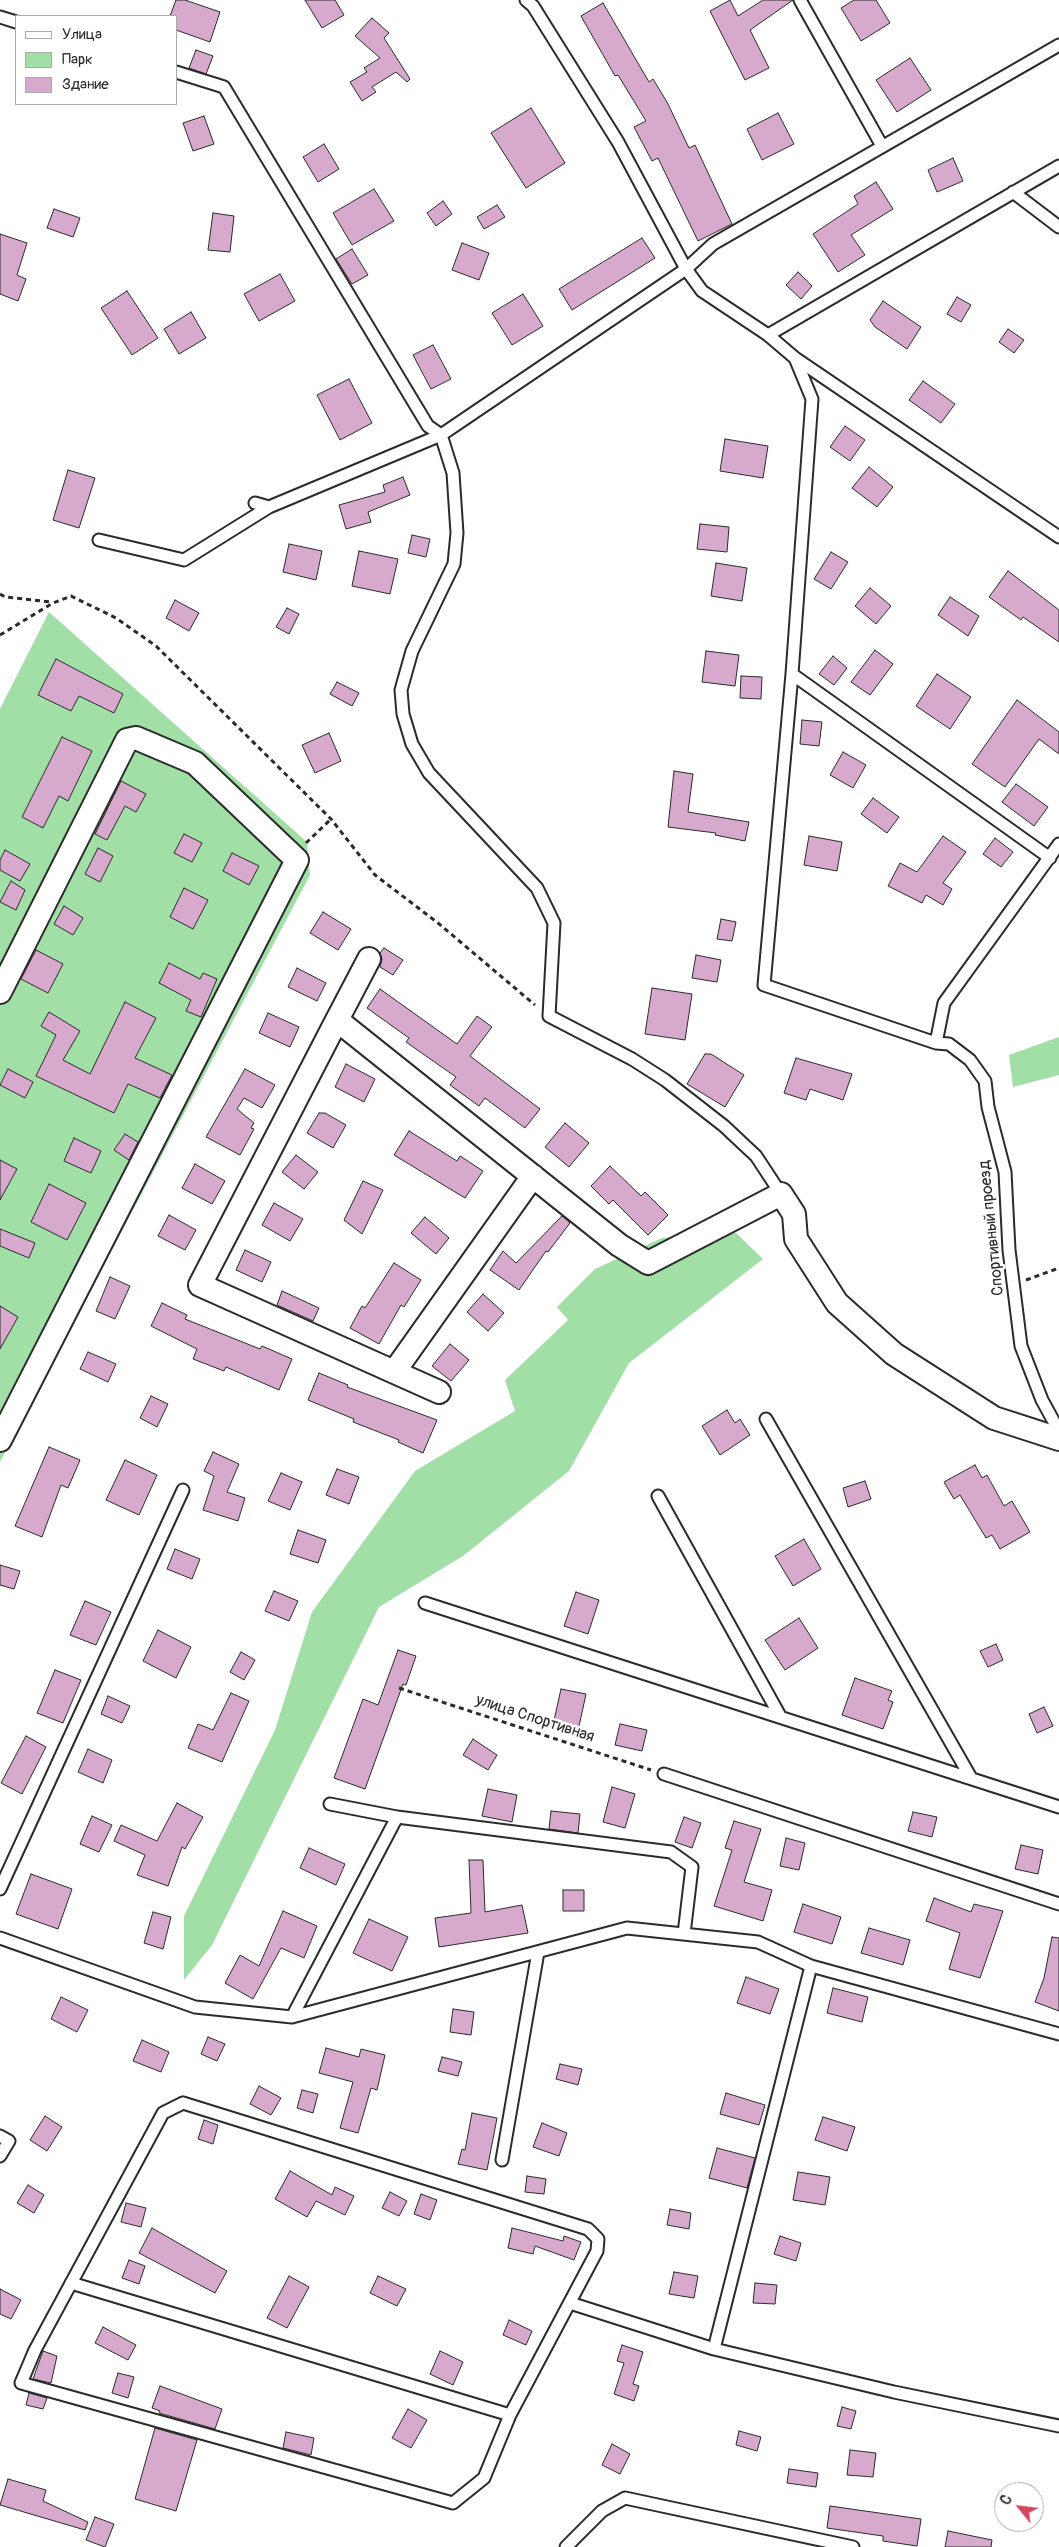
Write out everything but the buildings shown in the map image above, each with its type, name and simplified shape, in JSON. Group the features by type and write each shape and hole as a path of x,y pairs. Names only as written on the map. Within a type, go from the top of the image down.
{"street":[{"path":"0,992 127,740 136,738 195,763 297,860 0,1440"},
{"path":"369,959 200,1285 439,1392"},
{"path":"337,1020 619,1245 648,1263 781,1194 794,1214 796,1239 837,1303 894,1354 994,1418 1059,1439"},
{"path":"394,1372 533,1176"}],"lane":[{"path":"526,0 533,6 618,142 686,269 702,291 768,335 795,358 1059,537"},
{"path":"800,0 882,146"},
{"path":"0,17 15,22"},
{"path":"99,540 184,560 269,507 441,435 686,269 713,244 1059,45"},
{"path":"178,73 224,87 428,426 441,435 453,474 457,532 454,564 412,651 401,690 403,714 412,744 429,773 537,888 554,923 549,1016 632,1059 665,1080 724,1126 749,1150 781,1194"},
{"path":"768,335 1059,166"},
{"path":"1013,192 1059,227"},
{"path":"795,358 812,399 792,674 1050,858"},
{"path":"255,503 269,507"},
{"name":"Спортивный проезд","path":"792,674 764,985 936,1043 949,1044 970,1060 985,1081 988,1107 1005,1172 1021,1346 1042,1400 1059,1431"},
{"path":"936,1043 944,1003 1059,844"},
{"path":"766,1419 971,1778"},
{"path":"0,1889 183,1490"},
{"path":"658,1496 780,1716"},
{"path":"424,1603 1059,1807"},
{"path":"664,1774 1059,1904"},
{"path":"330,1804 397,1817 672,1852 692,1867 684,1934"},
{"path":"292,2017 397,1817"},
{"path":"0,1938 195,2007 292,2017 628,1928 758,1942 811,1966 1059,2034"},
{"path":"502,2160 538,1952"},
{"path":"714,2349 811,1966"},
{"path":"183,2102 588,2228 598,2239 597,2251 510,2415 484,2478 453,2503 21,2383 35,2350 71,2282 162,2113 183,2102"},
{"path":"0,2136 9,2141 0,2156"},
{"path":"71,2282 510,2415"},
{"path":"570,2303 714,2349 894,2392 1059,2426"},
{"path":"566,2547 602,2511 625,2498 854,2547"}],"path":[{"path":"0,594 5,597 53,602"},
{"path":"0,635 53,602 71,596 116,618 156,646 331,819 376,875 438,923 549,1016"},
{"path":"297,860 307,842 331,819"},
{"path":"1014,1285 1059,1268"},
{"name":"улица Спортивная","path":"399,1688 664,1774"}],"green space":[{"path":"49,612 307,842 310,875 0,1462 0,709"},
{"path":"1059,1037 1059,1075 1013,1087 1009,1055"},
{"path":"736,1233 763,1259 629,1363 569,1471 463,1556 379,1607 212,1945 184,1980 184,1916 275,1730 312,1612 415,1471 515,1411 505,1380 568,1320 557,1307 595,1269 662,1238"}]}
